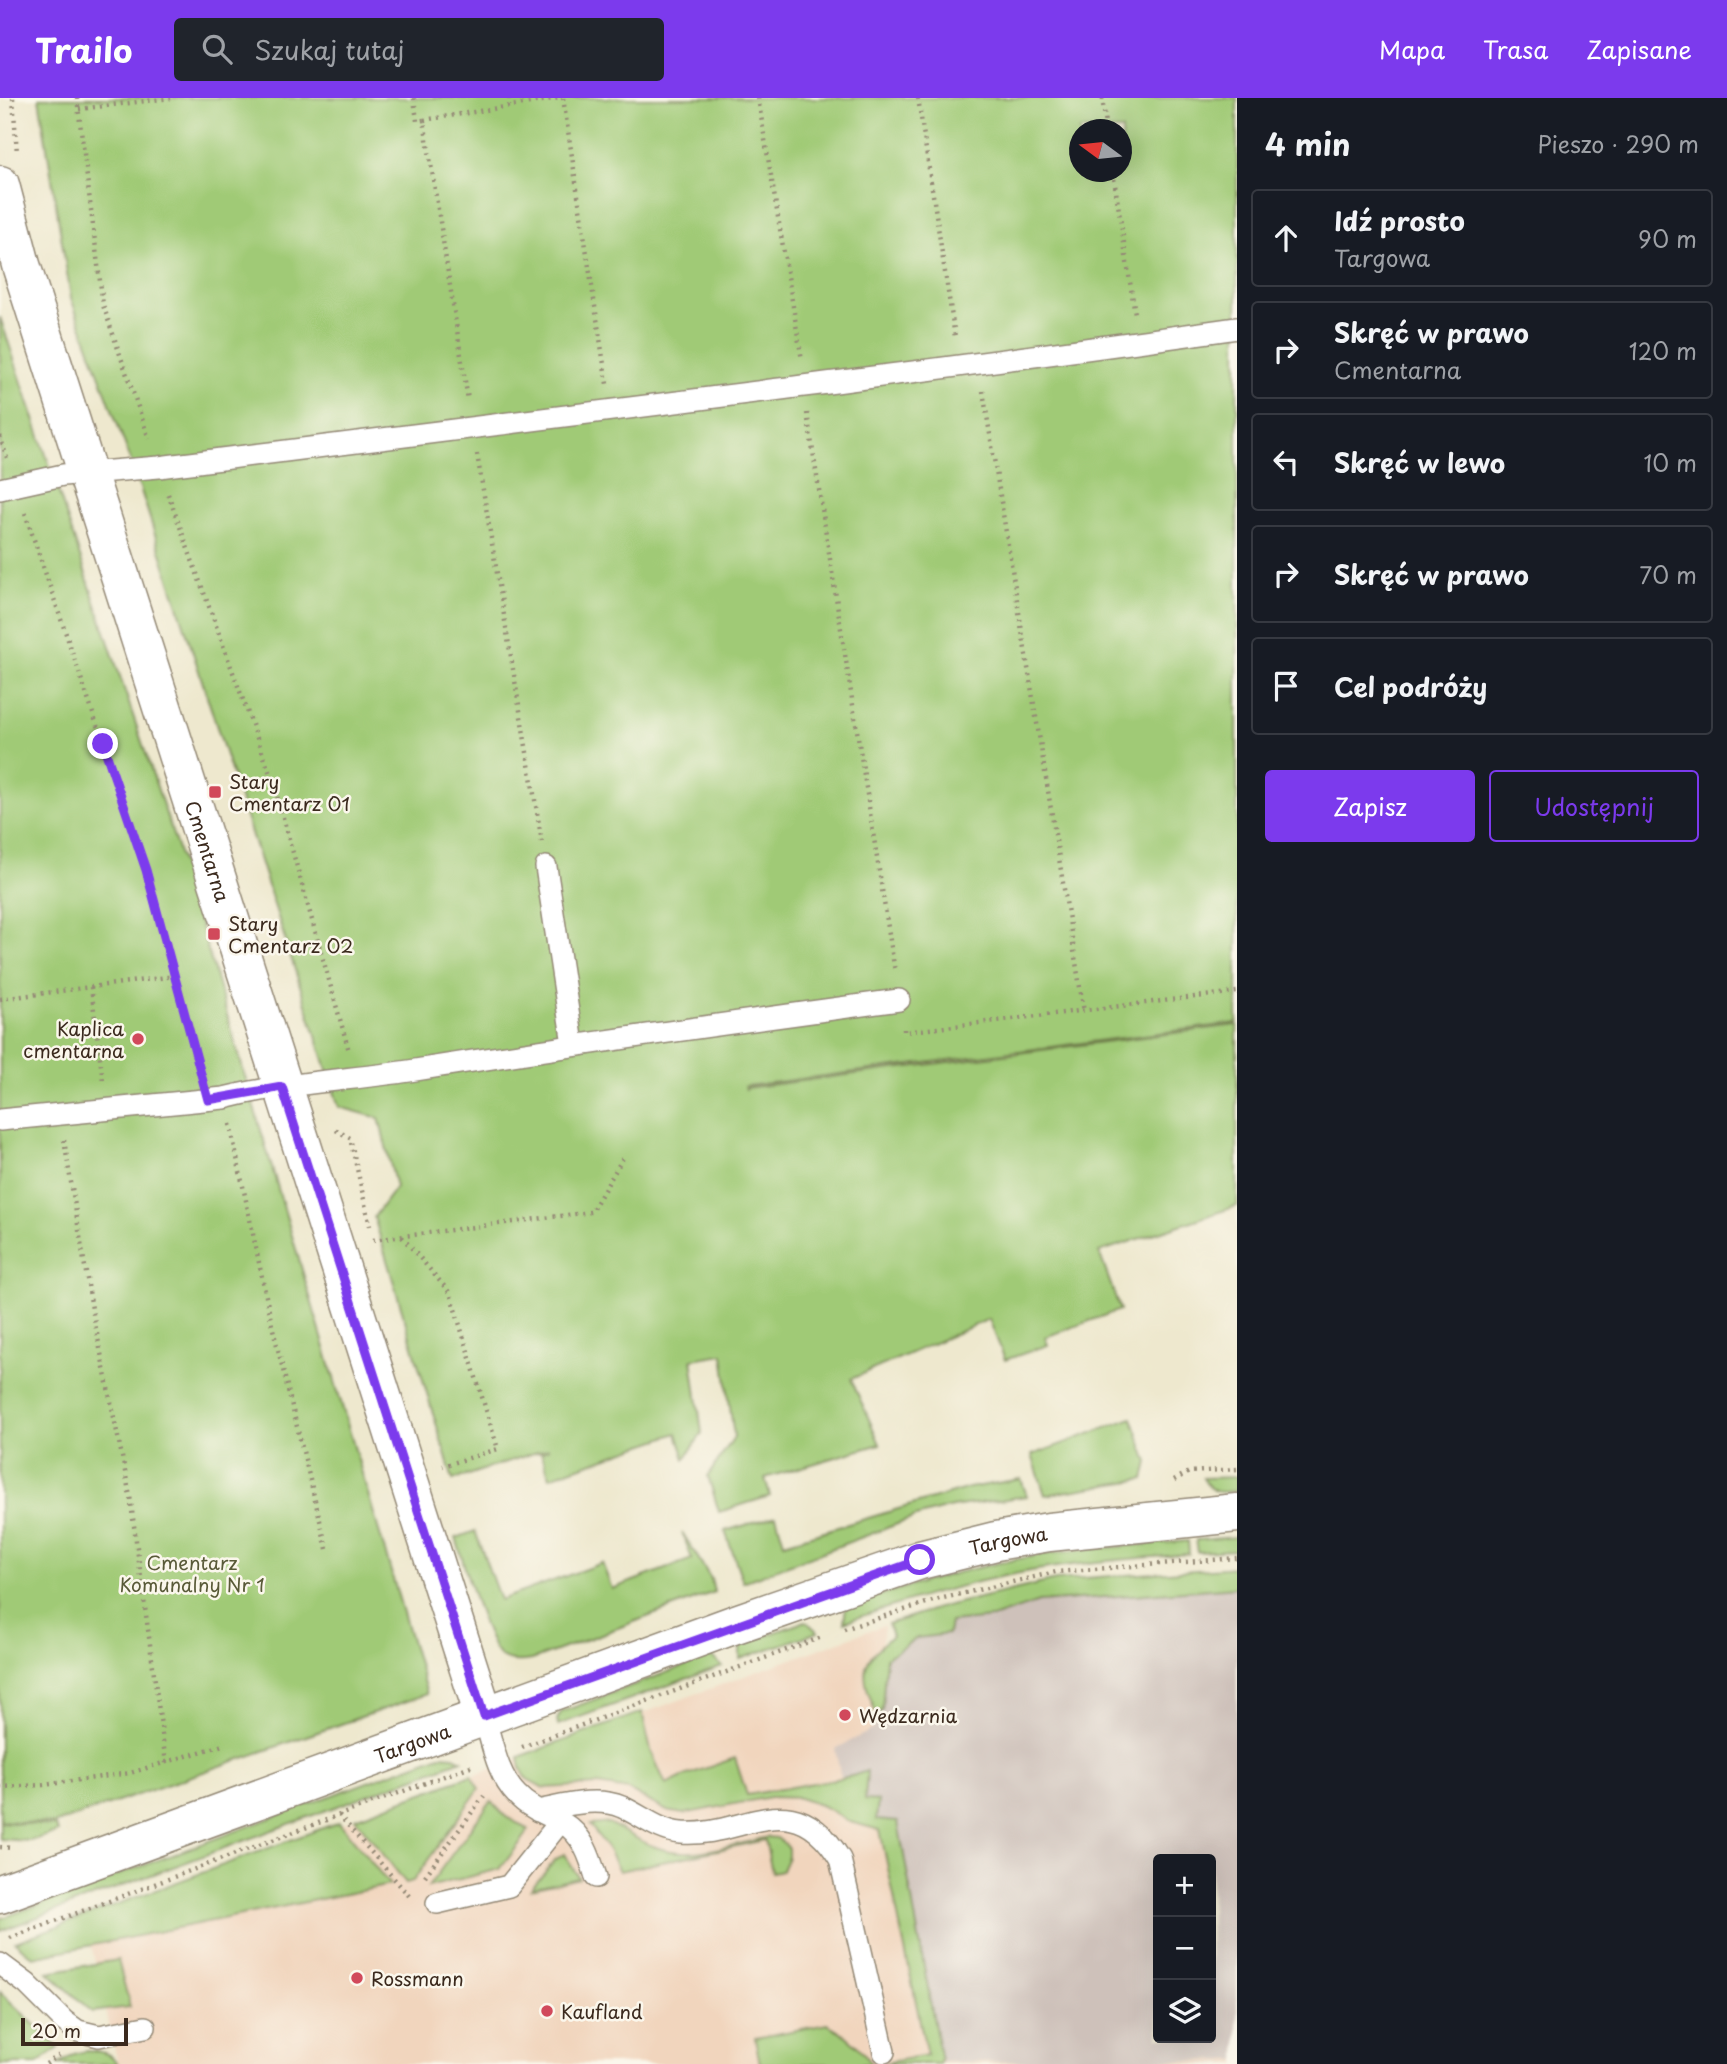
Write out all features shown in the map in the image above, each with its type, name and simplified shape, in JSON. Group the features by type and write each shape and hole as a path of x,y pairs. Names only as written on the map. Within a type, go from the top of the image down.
{"street":[{"name":"Cmentarna","path":"0,185 21,265 484,1716"},
{"name":"Targowa","path":"0,1894 733,1625 932,1557 996,1541 1049,1532 1237,1513"}],"lane":[{"path":"8,487 87,471 159,467 969,365 1237,328"},
{"path":"546,867 573,1044"},
{"path":"0,1120 216,1099 259,1089 357,1079 573,1044 899,1000"},
{"path":"484,1716 504,1778 516,1794 538,1811 574,1832 591,1858 596,1878"},
{"path":"538,1811 601,1803 621,1807 660,1828 680,1833 702,1832 767,1817 794,1820 817,1831 831,1845 840,1860 884,2052"},
{"path":"437,1903 509,1886 560,1822"},
{"path":"0,1964 27,1984 54,2012 78,2031 99,2036 145,2027"}],"path":[{"path":"77,98 103,305 273,782 357,1079"},
{"path":"79,109 171,98"},
{"path":"414,98 417,121 562,98 610,410"},
{"path":"509,98 509,106"},
{"path":"758,98 803,366 802,385 904,1032 1237,992"},
{"path":"918,98 969,365 1084,1012"},
{"path":"1102,98 1105,119"},
{"path":"424,120 546,867"},
{"path":"1115,182 1139,342"},
{"path":"0,436 8,487 146,870 175,976 216,1099 328,1553"},
{"path":"0,999 175,976"},
{"path":"91,987 106,1110"},
{"path":"60,1115 92,1309 130,1496 166,1762"},
{"path":"373,1240 591,1212 622,1158"},
{"path":"402,1237 450,1293 498,1449 442,1466"},
{"path":"836,1632 939,1599 1056,1572 1237,1558"},
{"path":"0,1943 18,1933 823,1637"},
{"path":"0,1787 43,1785 130,1773 223,1745"},
{"path":"418,1886 484,1796"},
{"path":"339,1815 410,1897 412,1906"}],"shaded area":[{"path":"1237,1586 1237,2060 942,2062 900,1832 850,1821 835,1749 874,1729 881,1656 949,1621 1038,1600"},
{"path":"884,1625 874,1729 900,1832 942,2062 1237,2060 1237,2064 118,2064 85,1918"}],"green space":[{"path":"39,98 1237,98 1237,1023 745,1086 746,1090 1237,1025 1237,1206 1099,1252 1120,1310 1045,1337 1048,1345 1005,1360 989,1319 851,1379 880,1444 765,1478 770,1496 719,1512 708,1476 734,1437 723,1354 692,1359 702,1433 685,1459 677,1433 550,1477 541,1452 549,1448 453,1480 374,1217 396,1187 379,1118 339,1107 134,469 71,298"},
{"name":"Cmentarz Komunalny Nr 1","path":"0,317 181,859 427,1694 54,1824 0,1821"},
{"path":"1132,1418 1148,1462 1144,1479 1045,1495 1032,1455"},
{"path":"1237,1477 1237,1491 1221,1492 1210,1488 1203,1478"},
{"path":"1021,1479 1027,1496 952,1507 916,1517 743,1582 725,1531 776,1516 784,1543 969,1488"},
{"path":"475,1531 500,1600 602,1563 612,1589 692,1559 682,1532 711,1579 714,1592 532,1660 508,1660 495,1650 489,1637 475,1602 456,1538"},
{"path":"1237,1537 1237,1550 1198,1552 1196,1540"},
{"path":"1188,1541 1189,1554 1107,1561 1002,1576 844,1622 846,1606 975,1568 1054,1553"},
{"path":"1237,1567 1237,1587 1039,1602 992,1618 950,1622 948,1634 917,1638 886,1658 882,1710 877,1716 868,1691 865,1672 872,1655 892,1636 888,1624 941,1607 1056,1580"},
{"path":"806,1621 818,1632 740,1659 740,1645"},
{"path":"711,1656 722,1666 558,1725 561,1712"},
{"path":"642,1712 651,1751 666,1785 735,1758 747,1795 867,1771 865,1800 878,1801 876,1820 898,1822 941,2061 939,2064 879,2064 927,2055 880,1830 850,1822 823,1806 799,1798 770,1797 683,1814 667,1811 628,1790 598,1785 544,1788 527,1779 521,1769 519,1757"},
{"path":"440,1755 454,1756 462,1760 0,1931 0,1919 5,1917"},
{"path":"471,1775 479,1789 413,1881 406,1883 355,1818"},
{"path":"491,1801 506,1817 528,1829 526,1835 500,1869 428,1887"},
{"path":"0,1822 55,1826 58,1832 30,1841 0,1839"},
{"path":"339,1822 390,1885 33,1957 15,1942"},
{"path":"609,1823 653,1846 681,1852 710,1850 768,1837 777,1838 788,1847 788,1857 782,1870 772,1872 765,1840 619,1871 606,1846 590,1825"},
{"path":"564,1854 579,1878 531,1889 555,1860"},
{"path":"118,1960 130,2007 92,2012 48,1972"},
{"path":"0,1992 59,2048 36,2064 0,2064"},
{"path":"827,2024 852,2041 872,2064 760,2064 755,2038"},
{"path":"86,2051 105,2053 118,2064 59,2064 74,2054"}],"place":[{"name":"Stary Cmentarz 01","path":"215,792"},
{"name":"Stary Cmentarz 02","path":"214,934"},
{"name":"Kaplica cmentarna","path":"138,1039"},
{"name":"Wędzarnia","path":"845,1715"},
{"name":"Rossmann","path":"357,1978"},
{"name":"Kaufland","path":"547,2011"}],"route":[{"path":"103,744 146,870 208,1100 282,1087 484,1716 920,1560"}]}
